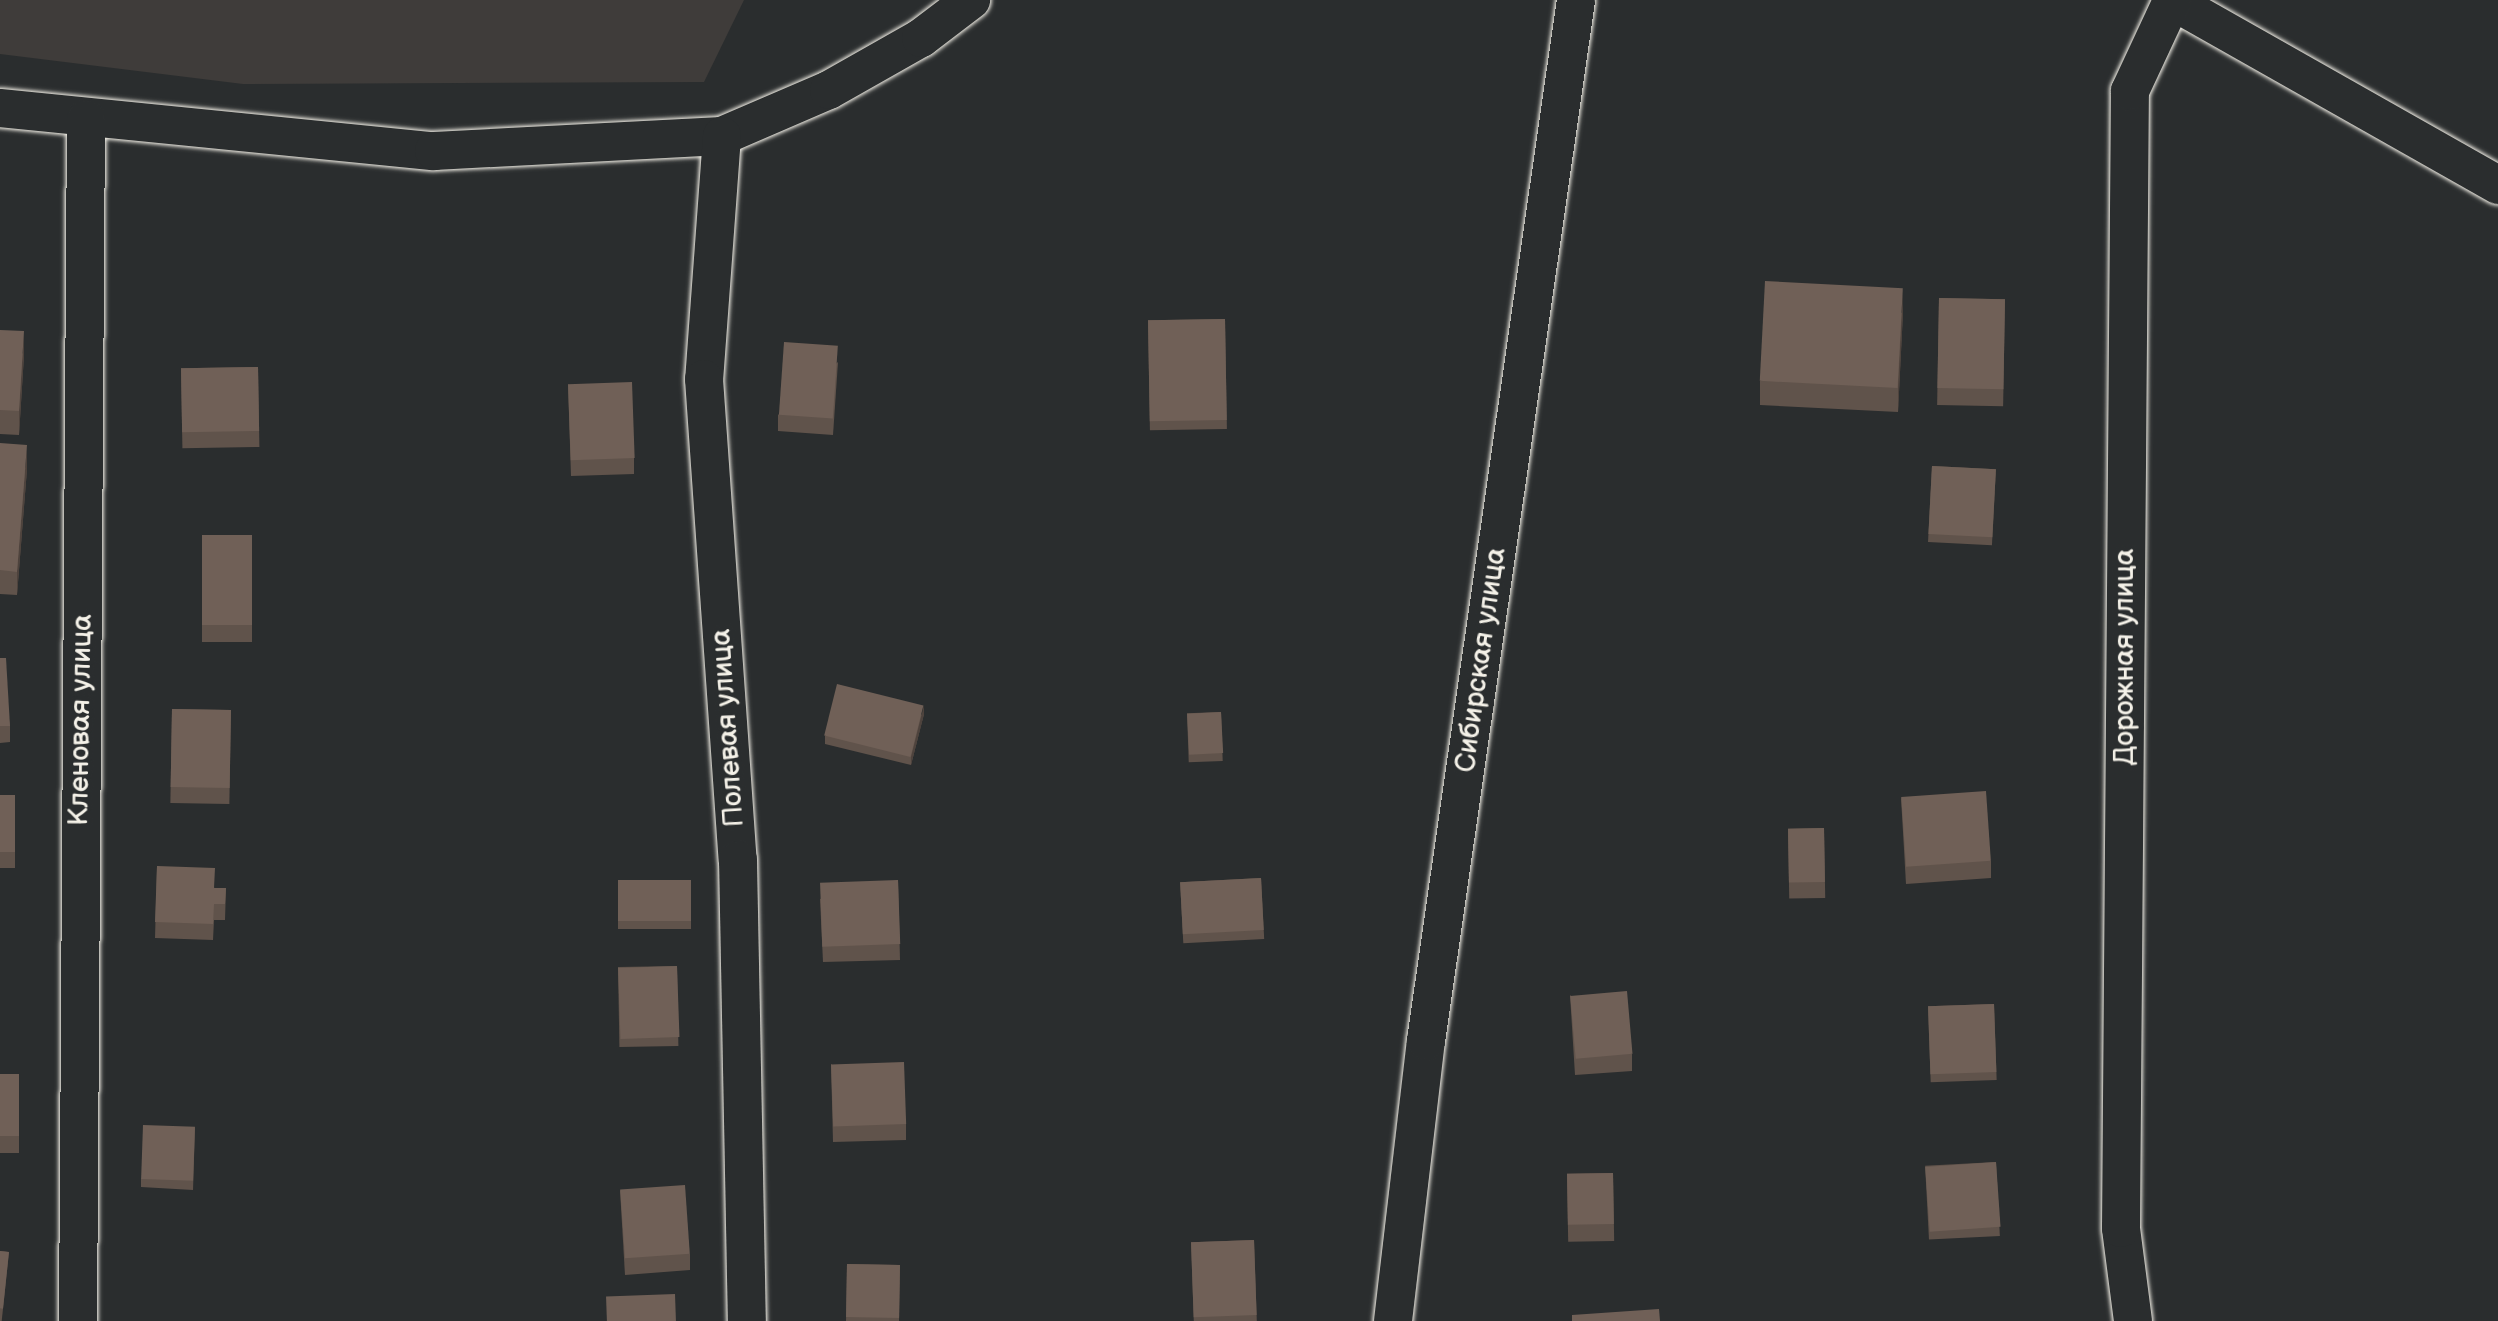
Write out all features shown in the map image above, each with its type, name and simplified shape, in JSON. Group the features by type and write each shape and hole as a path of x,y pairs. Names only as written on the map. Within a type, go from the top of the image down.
{"street":[{"path":"0,108 434,151 722,136 829,90 921,38 971,0"},
{"name":"Сибирская улица","path":"1393,1321 1426,1041 1576,0"},
{"path":"2172,0 2498,185"},
{"name":"Дорожная улица","path":"2133,1321 2121,1228 2130,90 2172,0"},
{"name":"Кленовая улица","path":"78,1321 86,119"},
{"name":"Полевая улица","path":"722,136 704,379 738,860 746,1321"}],"shaded area":[{"path":"0,0 744,0 704,82 243,84 0,54"}],"building":[{"path":"1765,281 1903,288 1898,388 1760,381"},
{"path":"1939,298 2005,299 2003,389 1937,388"},
{"path":"1225,319 1227,420 1150,421 1148,320"},
{"path":"0,330 24,331 19,411 0,410"},
{"path":"784,342 838,346 833,419 779,415"},
{"path":"258,367 259,431 182,432 181,368"},
{"path":"632,382 635,458 571,460 568,384"},
{"path":"0,443 27,445 17,572 0,570"},
{"path":"1932,466 1996,469 1992,537 1928,534"},
{"path":"202,535 252,535 252,625 202,625"},
{"path":"0,658 6,658 10,726 0,726"},
{"path":"837,684 923,706 911,757 824,735"},
{"path":"172,709 231,710 230,788 171,787"},
{"path":"1221,712 1223,753 1189,755 1187,714"},
{"path":"1986,791 1991,861 1906,867 1901,797"},
{"path":"0,795 15,795 15,852 0,852"},
{"path":"1824,828 1825,882 1789,883 1788,829"},
{"path":"157,866 215,868 214,888 226,888 225,904 214,904 213,924 155,922"},
{"path":"1261,878 1264,930 1183,934 1180,882"},
{"path":"618,880 691,880 691,921 618,921"},
{"path":"898,880 900,944 822,947 820,883"},
{"path":"677,966 679,1037 621,1039 618,968"},
{"path":"1627,991 1632,1054 1576,1059 1570,996"},
{"path":"1994,1004 1996,1072 1930,1074 1928,1006"},
{"path":"904,1062 906,1124 833,1127 831,1065"},
{"path":"0,1074 19,1074 19,1136 0,1136"},
{"path":"143,1125 195,1127 193,1181 141,1179"},
{"path":"1996,1162 2001,1227 1930,1232 1925,1167"},
{"path":"1613,1173 1614,1224 1568,1225 1567,1174"},
{"path":"685,1185 690,1254 625,1258 620,1190"},
{"path":"1254,1240 1257,1315 1194,1317 1191,1242"},
{"path":"0,1251 9,1252 3,1309 0,1308"},
{"path":"847,1264 900,1265 899,1318 846,1317"},
{"path":"675,1294 676,1321 607,1321 606,1296"},
{"path":"1659,1309 1660,1321 1572,1321 1572,1315"}]}
